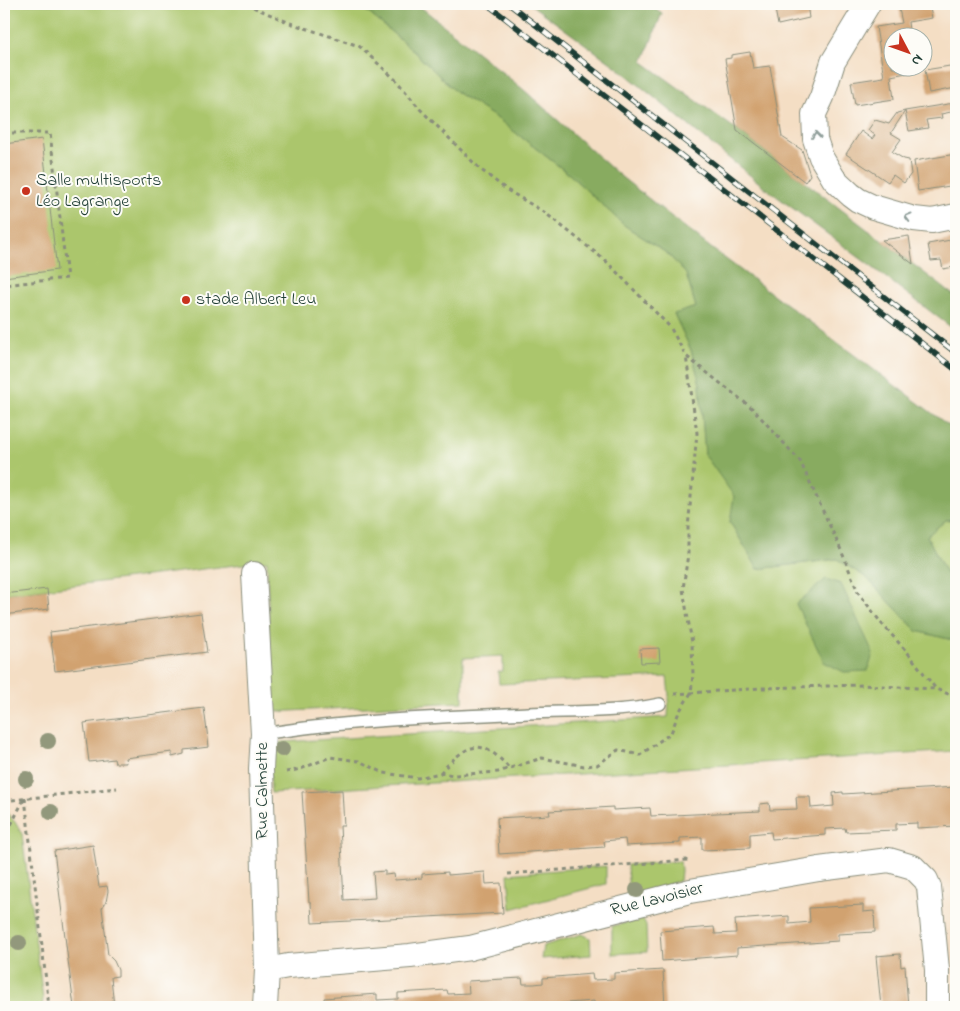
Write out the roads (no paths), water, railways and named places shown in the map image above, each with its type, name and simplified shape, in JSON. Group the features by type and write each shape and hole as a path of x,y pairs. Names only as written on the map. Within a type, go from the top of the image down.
{"street":[{"path":"868,4 833,62 822,98 814,114 815,139 821,157 834,179 858,200 873,207 914,219 932,220 956,216"},
{"name":"Rue Calmette","path":"254,574 263,734 261,769 267,970 265,1007"},
{"name":"Rue Lavoisier","path":"267,970 288,966 410,956 470,948 690,891 889,860 912,866 926,880 929,887 940,1004"}],"lane":[{"path":"263,734 311,726 484,715 628,709 660,704"}],"railway":[{"path":"487,4 956,370"},
{"path":"509,4 956,353"}],"place":[{"name":"Salle multisports Léo Lagrange","path":"26,191"},
{"name":"stade Albert Leu","path":"186,300"}]}
